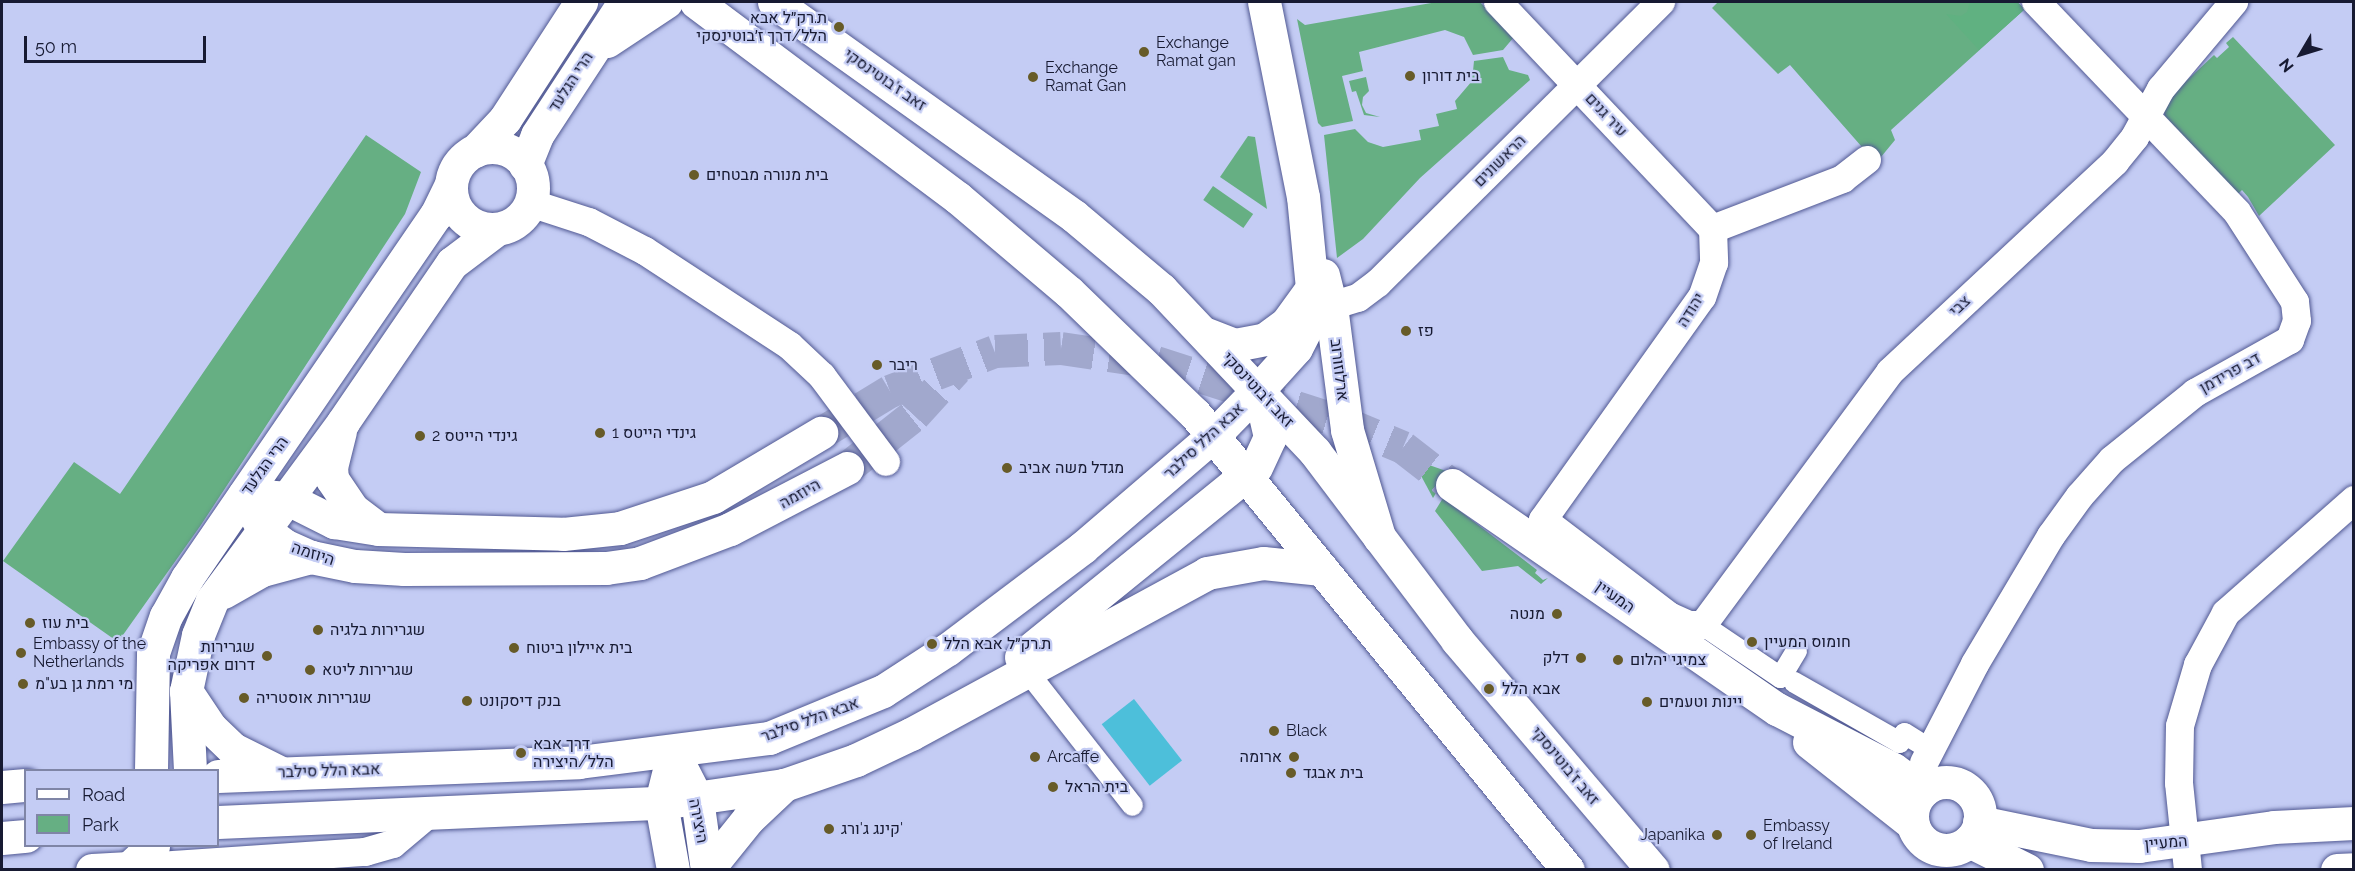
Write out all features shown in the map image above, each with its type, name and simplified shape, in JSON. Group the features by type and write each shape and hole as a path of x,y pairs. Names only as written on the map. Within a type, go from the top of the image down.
{"street":[{"path":"497,229 485,229 464,219 456,209 450,186 458,165 475,151 505,119 581,2"},
{"name":"הרי הגלעד","path":"525,165 537,135 624,2"},
{"path":"585,60 623,28 666,2"},
{"path":"696,2 958,198 1069,292 1214,435 1568,870"},
{"name":"זאב ז'בוטינסקי","path":"774,2 1114,247 1205,333 1315,452 1457,640 1653,870"},
{"name":"ארלוזורוב","path":"1264,2 1283,83 1347,430 1380,540"},
{"name":"ארלוזורוב","path":"1277,2 1283,83"},
{"name":"עיר גנים","path":"1498,2 1713,229"},
{"name":"הראשונים","path":"1322,297 1358,298 1378,282 1661,2"},
{"name":"דב פרידמן","path":"1926,768 1975,664 2051,536 2080,496 2112,460 2195,393 2290,339 2297,321 2295,302 2252,231 2036,2"},
{"name":"צבי","path":"1703,625 1890,372 2115,162 2161,89 2234,2"},
{"path":"190,769 186,691 198,634 212,600 344,422 452,263 497,229 517,221 530,203 532,184 525,165 518,157 497,148 475,151"},
{"path":"1713,229 1844,179 1867,160"},
{"name":"הרי הגלעד","path":"151,769 153,653 166,616 188,578 436,215 450,186"},
{"path":"530,203 589,222 645,251 790,346 822,376 885,462"},
{"name":"יהודה","path":"1543,520 1702,297 1714,263 1713,229"},
{"path":"1205,333 1235,345 1256,343 1322,297"},
{"name":"ארלוזורוב","path":"1259,389 1296,348 1322,297"},
{"path":"975,699 1248,476 1270,437 1259,389"},
{"name":"אבא הלל סילבר","path":"219,776 579,762 673,752 769,738 882,691 975,629 1082,548 1214,435 1259,389"},
{"path":"344,422 334,450 333,479 352,509 378,529"},
{"path":"244,495 286,498 334,522 378,529 563,534 620,528 713,497 821,433"},
{"name":"היוזמה","path":"244,495 263,529 284,545 311,557 355,566 404,569 606,568 640,563 730,530 847,468"},
{"name":"המעיין","path":"1452,485 1785,695 1893,770 1926,768"},
{"path":"2186,856 2179,783 2180,726 2198,665 2226,613 2354,500"},
{"name":"המעיין","path":"1543,520 1669,616 1689,625 1703,625"},
{"path":"212,600 262,570 311,557"},
{"path":"219,822 661,803 784,785 856,760 975,699 1207,573 1263,563 1322,568"},
{"path":"1703,625 1780,677 1796,650"},
{"path":"1027,671 1132,806"},
{"path":"186,691 210,727 233,749 281,773"},
{"name":"המעיין","path":"1785,695 1791,727 1913,824 1923,841 1941,849 1974,832 2186,856 2274,827 2354,823"},
{"name":"היצירה","path":"673,752 697,799 707,870"},
{"name":"היצירה","path":"673,752 661,803 673,870"},
{"path":"1913,824 1913,806 1926,768 1943,782 1964,787 1977,802 1974,832 2027,870"},
{"path":"2,787 24,785"},
{"path":"707,870 748,819 784,785"},
{"path":"92,870 365,852 393,844 430,813"},
{"path":"2,838 24,836"},
{"path":"129,868 152,847"},
{"path":"2337,870 2354,868"}],"green space":[{"path":"1437,2 1480,2 1514,37 1503,50 1473,55 1464,37 1445,30 1359,52 1363,71 1342,76 1353,121 1322,127 1318,123 1297,19 1305,25"},
{"path":"1718,2 2017,2 2025,9 1891,130 1895,140 1876,163 1790,65 1778,74 1712,8"},
{"path":"2233,37 2335,145 2259,216 2242,190 2238,194 2165,116 2163,108 2165,101 2214,55 2217,58 2229,47 2226,43"},
{"path":"1503,57 1509,70 1528,75 1530,80 1420,178 1363,239 1337,258 1324,135 1355,129 1368,142 1383,147 1421,140 1419,130 1439,126 1436,114 1457,109 1455,101 1472,81 1474,61"},
{"path":"1366,77 1369,91 1363,97 1362,105 1366,113 1380,117 1364,115 1356,91 1352,92 1349,81"},
{"path":"366,135 421,172 405,214 201,525 118,642 3,561 74,462 120,494"},
{"path":"1248,136 1255,137 1267,209 1220,177"},
{"path":"1213,186 1253,214 1243,228 1203,200"},
{"path":"1412,459 1449,472 1433,498"},
{"path":"1443,498 1537,570 1535,573 1543,580 1548,578 1541,584 1518,566 1482,571 1435,511"}],"shaded area":[{"path":"1970,2 2017,2 2025,9 1979,50 1946,14 1961,16 1967,12"},
{"path":"1134,699 1182,760 1150,786 1102,724"}],"tunnel":[{"path":"821,433 890,391 995,351 1061,348 1156,362 1343,422 1403,447 1452,485"},
{"path":"847,468 914,415 956,369"}],"place":[{"name":"ת.רק״ל אבא הלל/דרך ז׳בוטינסקי","path":"839,27"},
{"name":"Exchange Ramat gan","path":"1144,52"},
{"name":"בית דורון","path":"1410,76"},
{"name":"Exchange Ramat Gan","path":"1033,77"},
{"name":"בית מנורה מבטחים","path":"694,175"},
{"name":"פז","path":"1406,331"},
{"name":"ריבר","path":"877,365"},
{"name":"גינדי הייטס 1","path":"600,433"},
{"name":"גינדי הייטס 2","path":"420,436"},
{"name":"מגדל משה אביב","path":"1007,468"},
{"name":"מנטה","path":"1557,614"},
{"name":"בית עוז","path":"30,623"},
{"name":"שגרירות בלגיה","path":"318,630"},
{"name":"חומוס המעיין","path":"1752,642"},
{"name":"ת.רק״ל אבא הלל","path":"932,644"},
{"name":"בית איילון ביטוח","path":"514,648"},
{"name":"Embassy of the Netherlands","path":"21,653"},
{"name":"שגרירות דרום אפריקה","path":"267,656"},
{"name":"דלק","path":"1581,658"},
{"name":"צמיגי יהלום","path":"1618,660"},
{"name":"שגרירות ליטא","path":"310,670"},
{"name":"מי רמת גן בע\"מ","path":"23,684"},
{"name":"אבא הלל","path":"1489,689"},
{"name":"שגרירות אוסטריה","path":"244,698"},
{"name":"בנק דיסקונט","path":"467,701"},
{"name":"יינות וטעמים","path":"1647,702"},
{"name":"Black","path":"1274,731"},
{"name":"דרך אבא הלל/היצירה","path":"521,753"},
{"name":"Arcaffe","path":"1035,757"},
{"name":"ארומה","path":"1294,757"},
{"name":"בית אבגד","path":"1291,773"},
{"name":"בית הראל","path":"1053,787"},
{"name":"קינג ג'ורג'","path":"829,829"},
{"name":"Japanika","path":"1717,835"},
{"name":"Embassy of Ireland","path":"1751,835"}]}
